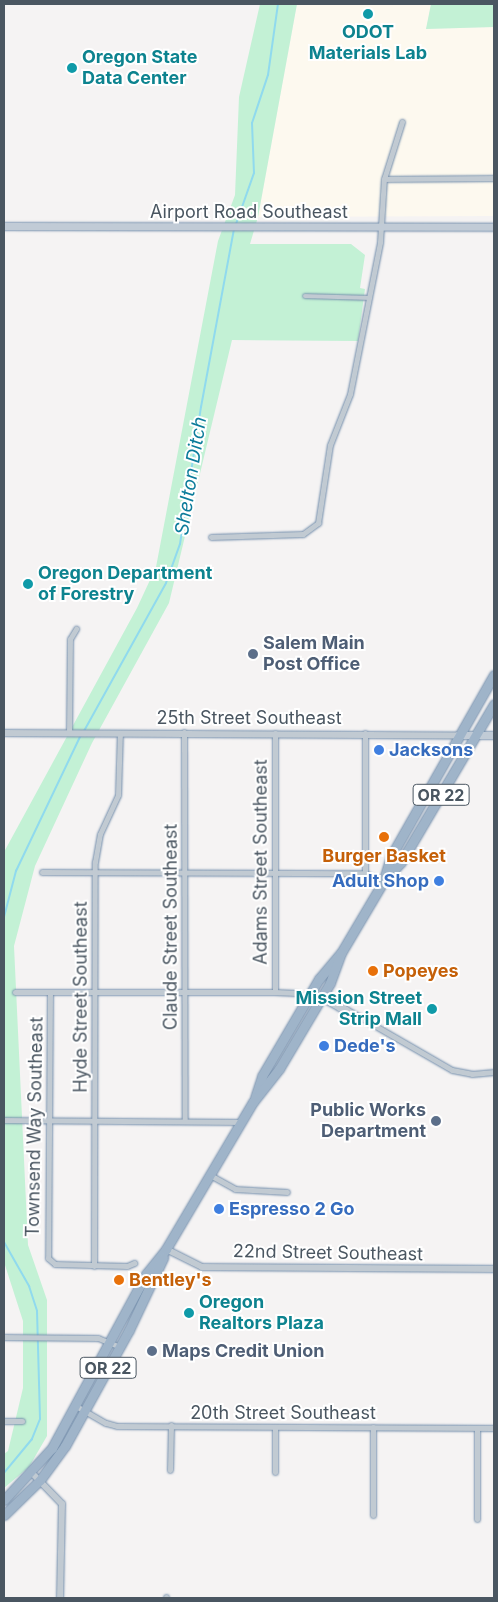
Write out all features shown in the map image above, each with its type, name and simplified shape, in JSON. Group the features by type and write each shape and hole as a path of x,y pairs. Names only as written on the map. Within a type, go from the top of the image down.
{"highway":[{"name":"OR 22","path":"383,882 391,856 458,735 494,675"},
{"name":"OR 22","path":"253,1102 262,1076 307,999 341,953 383,882 401,862 494,704"},
{"name":"OR 22","path":"4,1500 32,1472 52,1448 146,1274 166,1249 253,1102 271,1082 323,995 341,953"},
{"path":"302,1030 310,1005 307,999"},
{"name":"OR 22","path":"4,1515 40,1480 85,1411 154,1282 166,1249"}],"main road":[{"name":"Airport Road Southeast","path":"4,226 494,227"},
{"name":"25th Street Southeast","path":"458,735 494,735"}],"street":[{"path":"210,537 303,534 318,523 330,445 350,394 369,298 382,227 384,179 402,122"},
{"path":"384,179 494,178"},
{"path":"305,296 369,298"},
{"path":"69,733 70,638 76,629"},
{"name":"25th Street Southeast","path":"4,733 184,732 458,735"},
{"name":"Claude Street Southeast","path":"184,732 185,1121"},
{"name":"Hyde Street Southeast","path":"94,1266 95,873 97,844 118,795 120,733"},
{"name":"Adams Street Southeast","path":"275,992 276,733"},
{"path":"365,733 365,873"},
{"path":"42,872 365,873 383,882"},
{"path":"15,992 275,992 296,993 307,999"},
{"name":"Townsend Way Southeast","path":"50,992 48,1121 50,1262 94,1266"},
{"path":"323,995 452,1070 472,1074 494,1072"},
{"path":"4,1120 240,1122"},
{"path":"210,1175 235,1189 287,1192"},
{"name":"22nd Street Southeast","path":"166,1249 202,1267 494,1270"},
{"path":"94,1266 127,1266 134,1263"},
{"path":"4,1337 98,1338 120,1347"},
{"name":"20th Street Southeast","path":"76,1406 112,1425 494,1428"},
{"path":"4,1421 22,1421"},
{"path":"170,1470 171,1425"},
{"path":"275,1427 275,1472"},
{"path":"373,1515 374,1427"},
{"path":"477,1428 477,1519"},
{"path":"32,1472 62,1504 60,1598"}],"shaded area":[{"path":"297,4 431,4 426,29 494,27 494,216 258,217"}],"green space":[{"path":"260,4 297,4 258,217 250,244 351,244 365,255 360,288 365,289 358,341 232,340 169,603 92,743 35,866 14,946 28,1245 47,1300 47,1436 29,1467 4,1488 4,1454 8,1451 23,1388 23,1321 4,1262 4,852 137,608 156,567 218,241 235,195 239,97"},
{"path":"431,4 494,4 494,27 426,29"}],"waterway":[{"name":"Shelton Ditch","path":"236,224 254,173 252,123 268,75 278,4"},
{"name":"Shelton Ditch","path":"84,731 166,583 180,544 201,407 234,229"},
{"name":"Shelton Ditch","path":"4,917 16,871 81,735"},
{"name":"Shelton Ditch","path":"4,1242 29,1286 37,1311 40,1419 32,1439 4,1473"}],"place":[{"name":"ODOT Materials Lab","path":"368,14"},
{"name":"Oregon State Data Center","path":"72,68"},
{"name":"Oregon Department of Forestry","path":"28,584"},
{"name":"Salem Main Post Office","path":"253,654"},
{"name":"Jacksons","path":"379,750"},
{"name":"Burger Basket","path":"384,837"},
{"name":"Adult Shop","path":"439,881"},
{"name":"Popeyes","path":"373,971"},
{"name":"Mission Street Strip Mall","path":"432,1009"},
{"name":"Dede's","path":"324,1046"},
{"name":"Public Works Department","path":"436,1121"},
{"name":"Espresso 2 Go","path":"219,1209"},
{"name":"Bentley's","path":"119,1280"},
{"name":"Oregon Realtors Plaza","path":"189,1313"},
{"name":"Maps Credit Union","path":"152,1351"}]}
